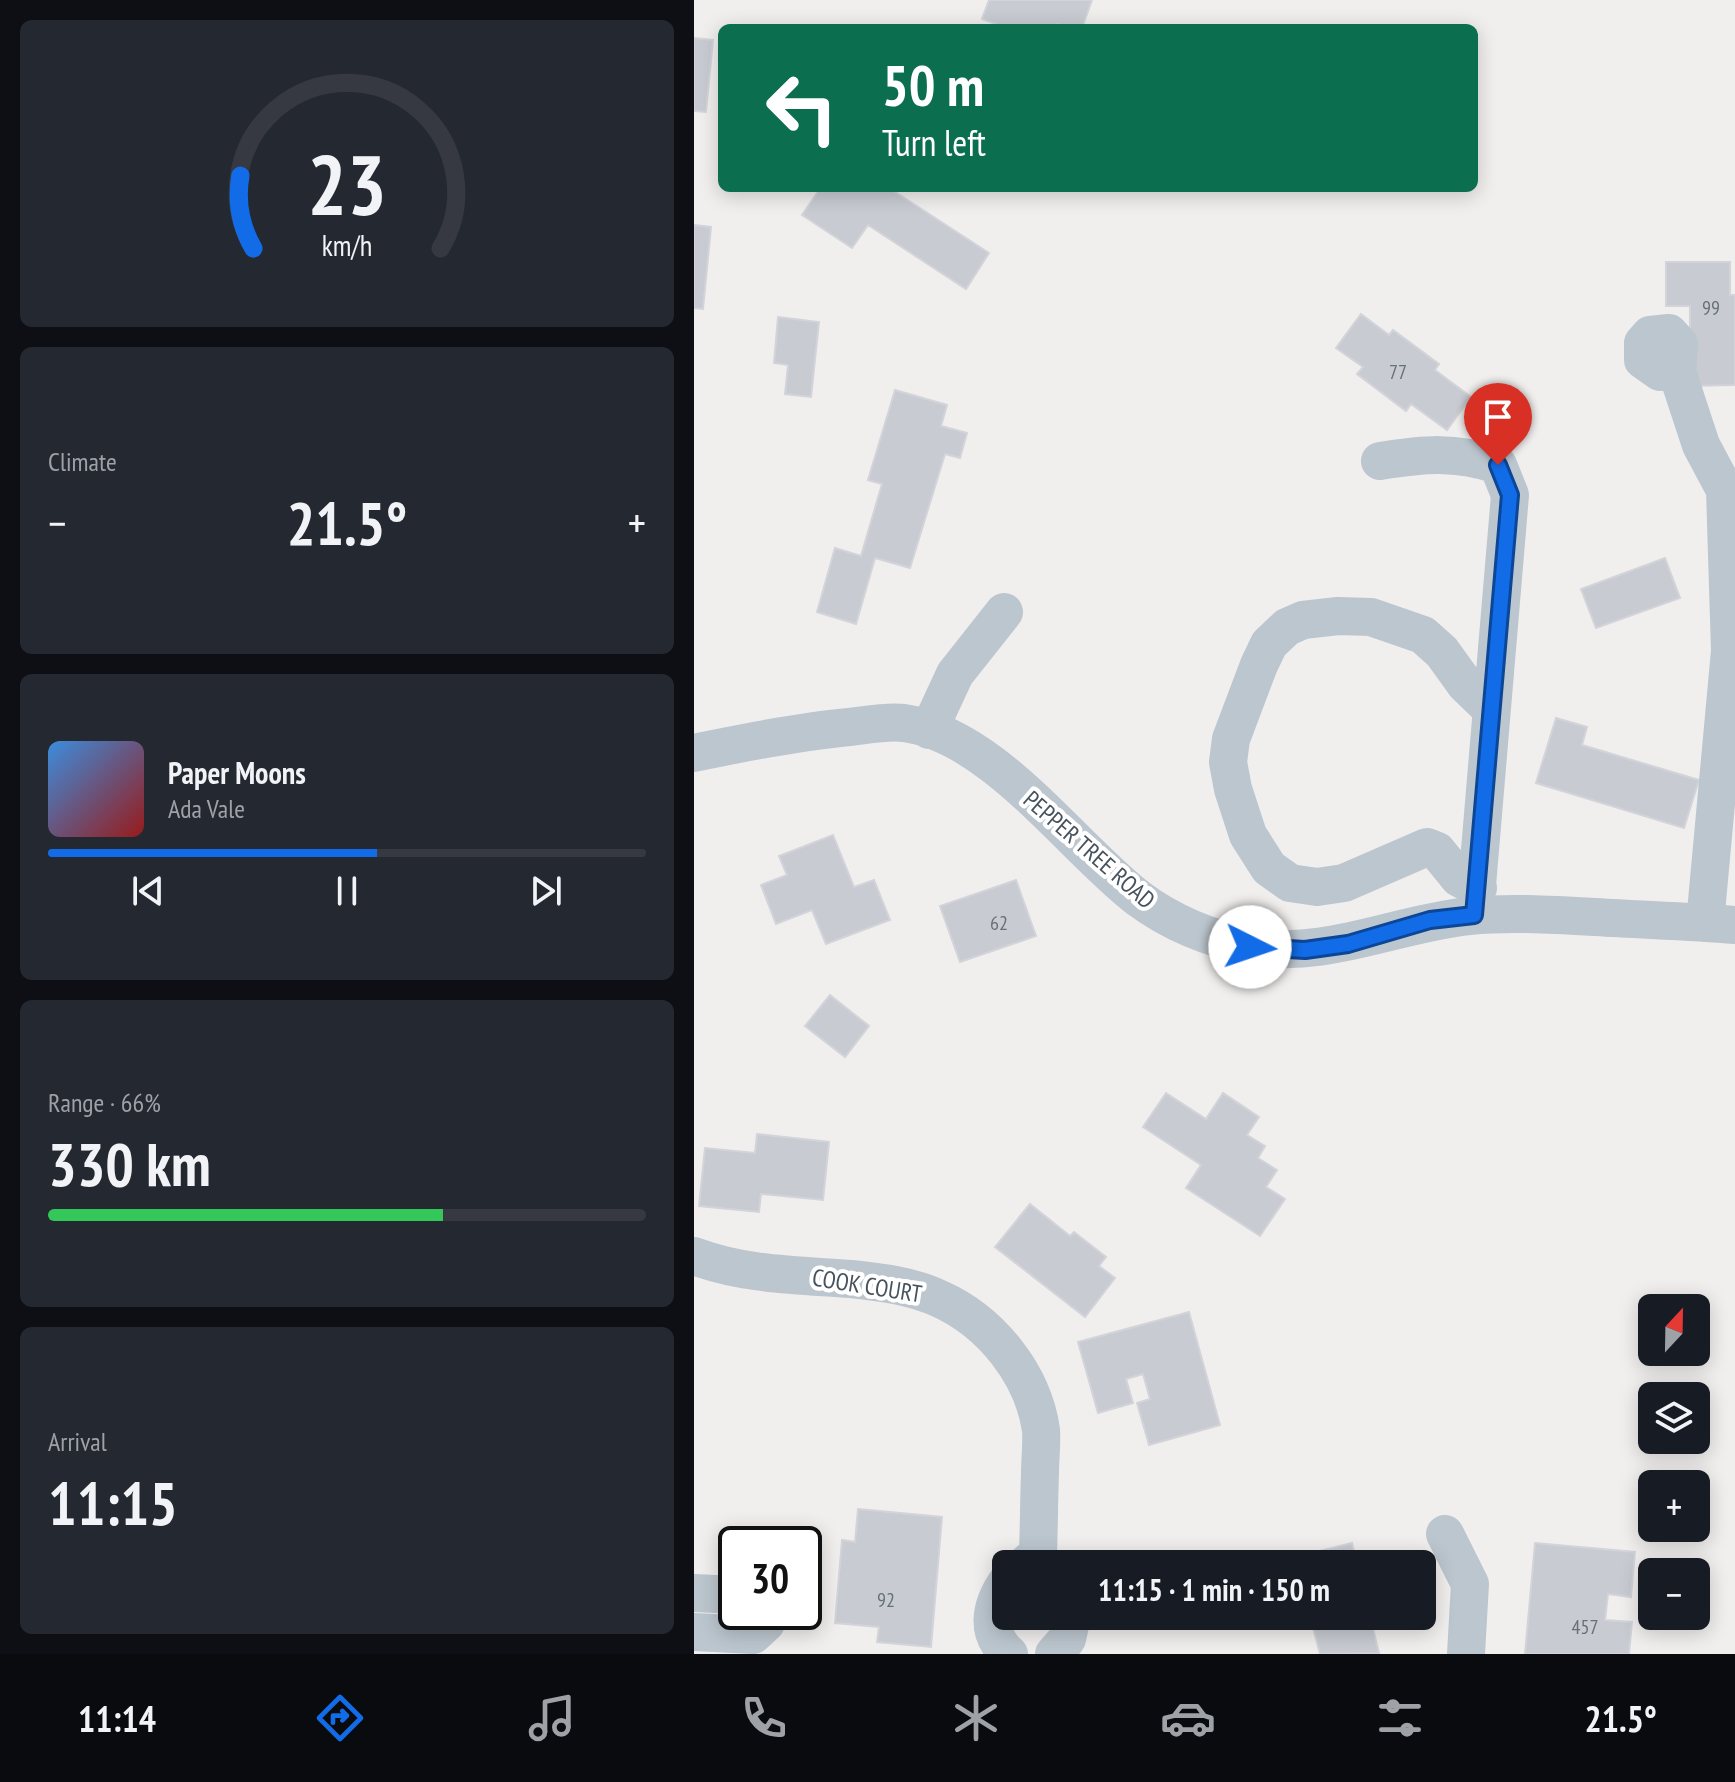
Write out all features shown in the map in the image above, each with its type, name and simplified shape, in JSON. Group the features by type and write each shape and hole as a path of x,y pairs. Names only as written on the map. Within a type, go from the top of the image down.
{"street":[{"path":"1677,372 1701,445 1725,490 1730,651 1720,924"},
{"path":"1380,461 1433,453 1471,456 1498,465 1510,495 1476,902"},
{"path":"929,730 955,674 1004,612"},
{"path":"1476,902 1437,851 1427,847 1344,883 1317,887 1290,883 1269,868 1248,835 1228,762 1231,739 1269,644 1287,627 1303,620 1338,616 1371,617 1423,635 1442,652 1465,684 1491,709"},
{"name":"PEPPER TREE ROAD","path":"694,753 807,731 879,723 904,723 929,730 967,746 1003,774 1139,898 1181,923 1213,937 1250,947 1305,950 1348,944 1430,920 1476,902 1552,915 1720,924"},
{"name":"COOK COURT","path":"694,1256 745,1271 855,1279 914,1289 941,1299 968,1315 1010,1357 1036,1405 1041,1433 1039,1550"},
{"path":"1445,1534 1470,1584 1466,1654"},
{"path":"694,1593 718,1594"},
{"path":"694,1632 753,1635 758,1630"},
{"path":"994,1630 1000,1645 1009,1654"},
{"path":"1054,1654 1067,1639 1069,1630"}],"building":[{"path":"989,0 1092,0 1083,24 996,24 982,19"},
{"path":"694,38 713,40 706,112 694,111"},
{"path":"818,192 895,192 989,253 966,289 868,225 852,248 802,215"},
{"path":"694,225 711,227 703,309 694,308"},
{"path":"1666,262 1730,262 1730,295 1735,295 1735,385 1690,386 1690,306 1666,306"},
{"path":"1361,314 1389,335 1393,330 1439,364 1435,370 1471,397 1447,430 1411,404 1406,411 1357,374 1363,367 1336,348"},
{"path":"778,317 819,322 811,397 785,394 788,365 774,363"},
{"path":"895,390 947,405 941,426 967,433 960,458 945,454 910,568 875,558 856,624 817,612 835,548 861,556 882,484 868,480"},
{"path":"1665,558 1680,598 1596,628 1581,589"},
{"path":"1556,718 1587,727 1582,745 1699,780 1684,828 1536,783"},
{"path":"833,835 854,887 874,880 890,920 826,944 812,910 776,924 761,885 787,875 779,856"},
{"path":"1016,880 1036,936 960,962 940,906"},
{"path":"830,995 869,1026 845,1057 805,1026"},
{"path":"1166,1093 1206,1119 1223,1093 1259,1117 1247,1135 1265,1146 1258,1158 1277,1170 1266,1187 1285,1199 1260,1236 1186,1188 1201,1165 1143,1127"},
{"path":"757,1134 829,1142 823,1200 761,1194 759,1212 699,1206 705,1148 755,1153"},
{"path":"1030,1204 1070,1236 1074,1232 1106,1257 1099,1266 1115,1278 1085,1317 995,1247"},
{"path":"1189,1312 1220,1425 1149,1445 1137,1403 1150,1399 1143,1374 1126,1379 1133,1403 1098,1413 1078,1342"},
{"path":"858,1509 942,1517 931,1647 877,1642 879,1627 835,1623 842,1540 855,1542"},
{"path":"1352,1543 1354,1550 1324,1550"},
{"path":"1535,1543 1635,1552 1631,1597 1608,1594 1605,1620 1632,1622 1629,1654 1525,1654"},
{"path":"1314,1630 1373,1630 1379,1653 1320,1654"}],"route":[{"path":"1250,947 1305,950 1348,944 1430,920 1474,915 1510,495 1498,465"}]}
